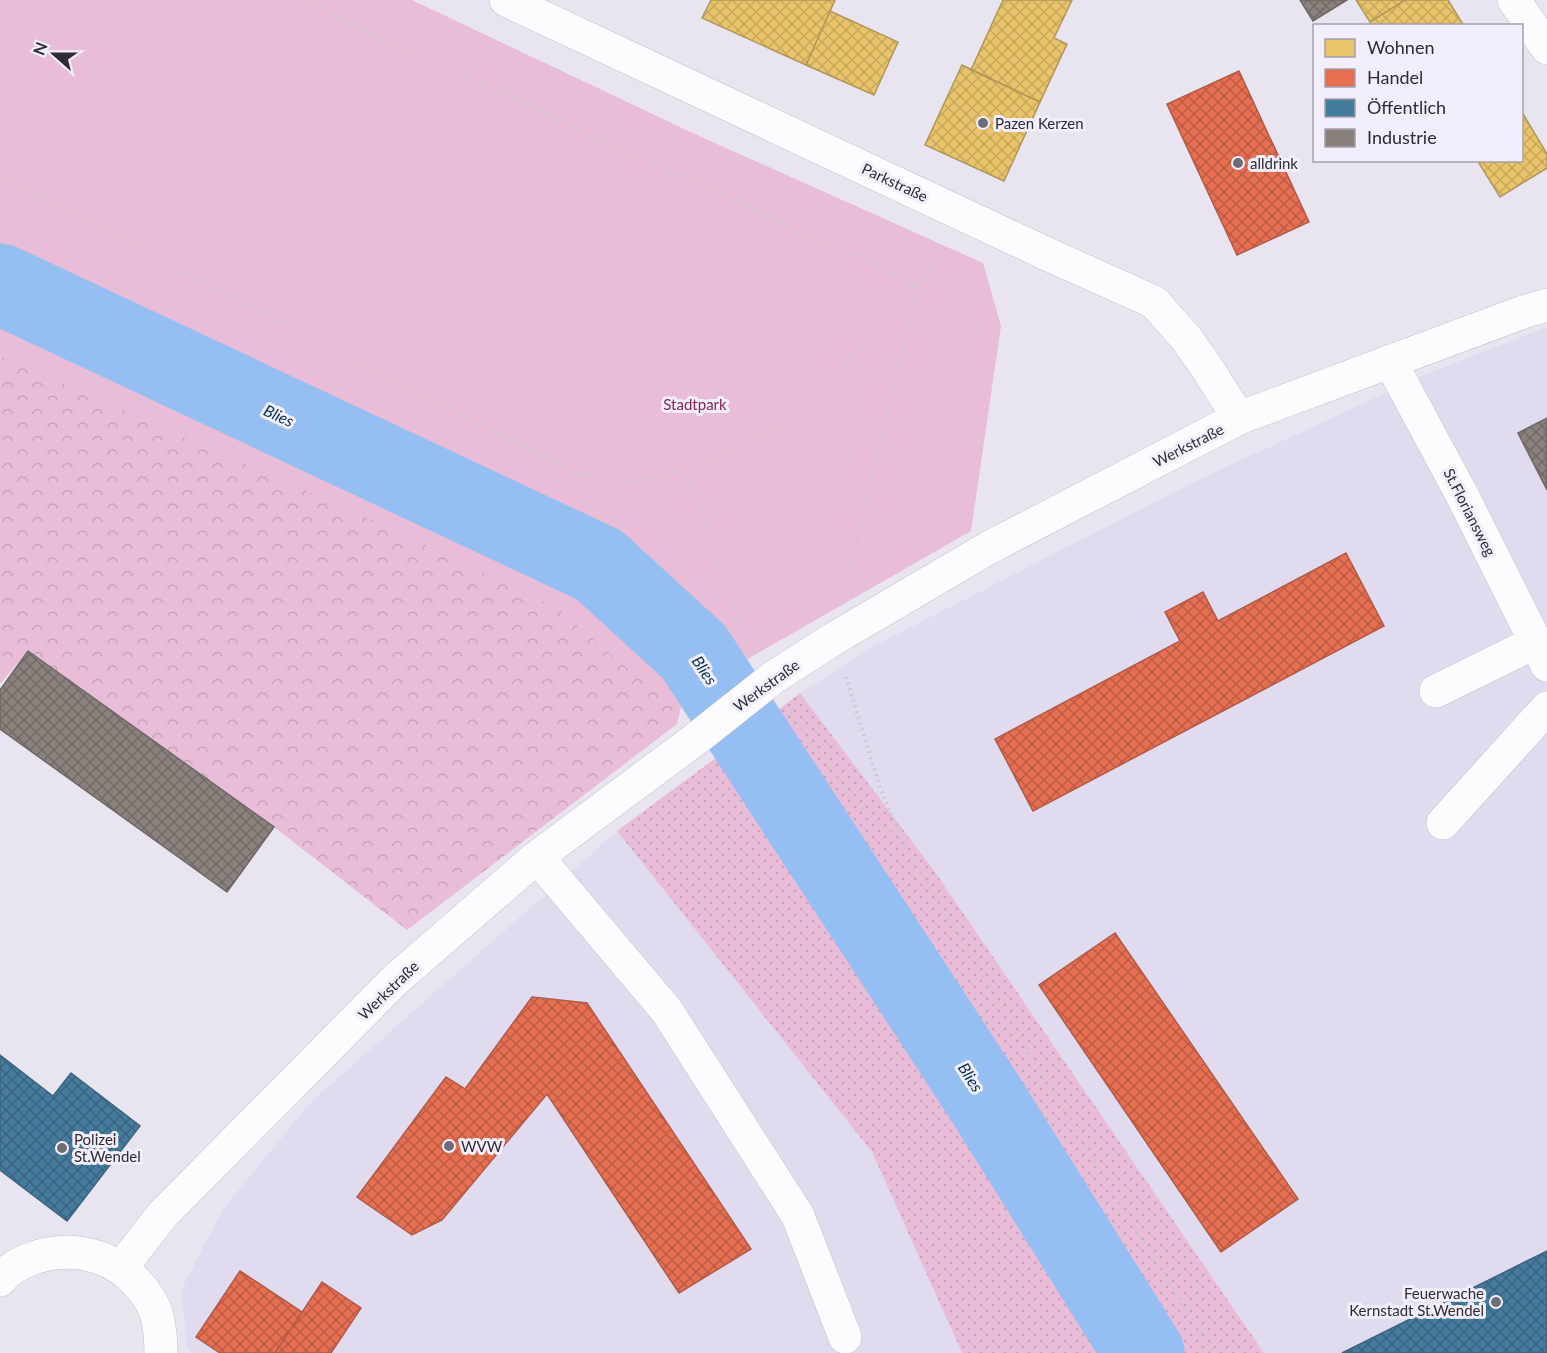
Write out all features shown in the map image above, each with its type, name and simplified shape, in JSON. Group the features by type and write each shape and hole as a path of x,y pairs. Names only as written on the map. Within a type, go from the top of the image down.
{"street":[{"name":"Parkstraße","path":"506,0 1154,302 1186,338 1239,418"},
{"path":"1514,0 1547,48"},
{"name":"Werkstraße","path":"121,1268 163,1214 395,980 537,857 697,738 774,677 835,638 990,548 1239,418 1526,310 1547,305"},
{"name":"St.Floriansweg","path":"1390,361 1462,495 1541,653"},
{"path":"1436,691 1541,653"},
{"path":"1443,823 1547,708"},
{"path":"537,857 667,1011 798,1216 845,1336"},
{"path":"1,1275 40,1256 61,1252 82,1253 102,1258 121,1268 134,1279 155,1309 160,1327 161,1353"}],"path":[{"path":"300,0 917,285"},
{"path":"0,179 560,465 605,481 645,480 700,465 801,413 917,285 964,215"},
{"path":"917,285 835,638 880,789 907,850 1119,1203 1213,1353"}],"shaded area":[{"path":"1547,327 1547,1353 1264,1353 933,869 800,693 872,647 1194,482 1431,372"},
{"path":"617,831 872,1152 962,1353 191,1353 187,1347 181,1290 223,1209 311,1102"}],"green space":[{"name":"Stadtpark","path":"0,0 412,0 697,135 983,263 1001,326 971,531 751,657 673,708 557,608 383,525 0,356"},
{"path":"0,284 694,652 677,724 407,930 274,827 28,651 0,684"},
{"path":"800,693 933,869 1264,1353 962,1353 872,1152 617,831"}],"building: Wohnen":[{"path":"711,0 835,0 806,65 702,18"},
{"path":"1003,0 1072,0 1054,38 1067,44 1040,102 971,70"},
{"path":"1356,0 1405,0 1370,22"},
{"path":"1405,0 1448,0 1463,24 1371,24 1370,22"},
{"path":"830,11 898,42 874,95 806,65"},
{"name":"Pazen Kerzen","path":"962,65 1040,102 1004,181 925,145"},
{"path":"1523,114 1547,154 1547,168 1500,197 1478,162 1523,162"}],"building: Handel":[{"name":"alldrink","path":"1239,71 1309,222 1237,255 1167,104"},
{"path":"1346,553 1384,626 1033,811 995,739 1180,641 1165,612 1203,592 1218,621"},
{"path":"1115,933 1298,1199 1221,1252 1039,985"},
{"name":"WVW","path":"532,997 587,1003 751,1249 679,1293 547,1094 442,1220 412,1235 357,1197 446,1077 465,1089"},
{"path":"240,1271 302,1312 275,1353 220,1353 196,1337"},
{"path":"322,1282 361,1308 331,1353 275,1353"}],"building: Öffentlich":[{"name":"Polizei St.Wendel","path":"0,1055 53,1096 71,1073 140,1126 67,1221 0,1170"},
{"name":"Feuerwache Kernstadt St.Wendel","path":"1547,1251 1547,1353 1342,1353"}],"building: Industrie":[{"path":"1300,0 1347,0 1313,21"},
{"path":"1547,418 1547,490 1518,433"},
{"path":"28,651 274,827 227,892 0,729 0,690"}],"waterway":[{"name":"Blies","path":"0,284 599,565 694,652 988,1103 1144,1353"}],"place":[{"name":"Pazen Kerzen","path":"983,123"},
{"name":"alldrink","path":"1238,163"},
{"name":"WVW","path":"449,1146"},
{"name":"Polizei St.Wendel","path":"62,1148"},
{"name":"Feuerwache Kernstadt St.Wendel","path":"1496,1302"}]}
